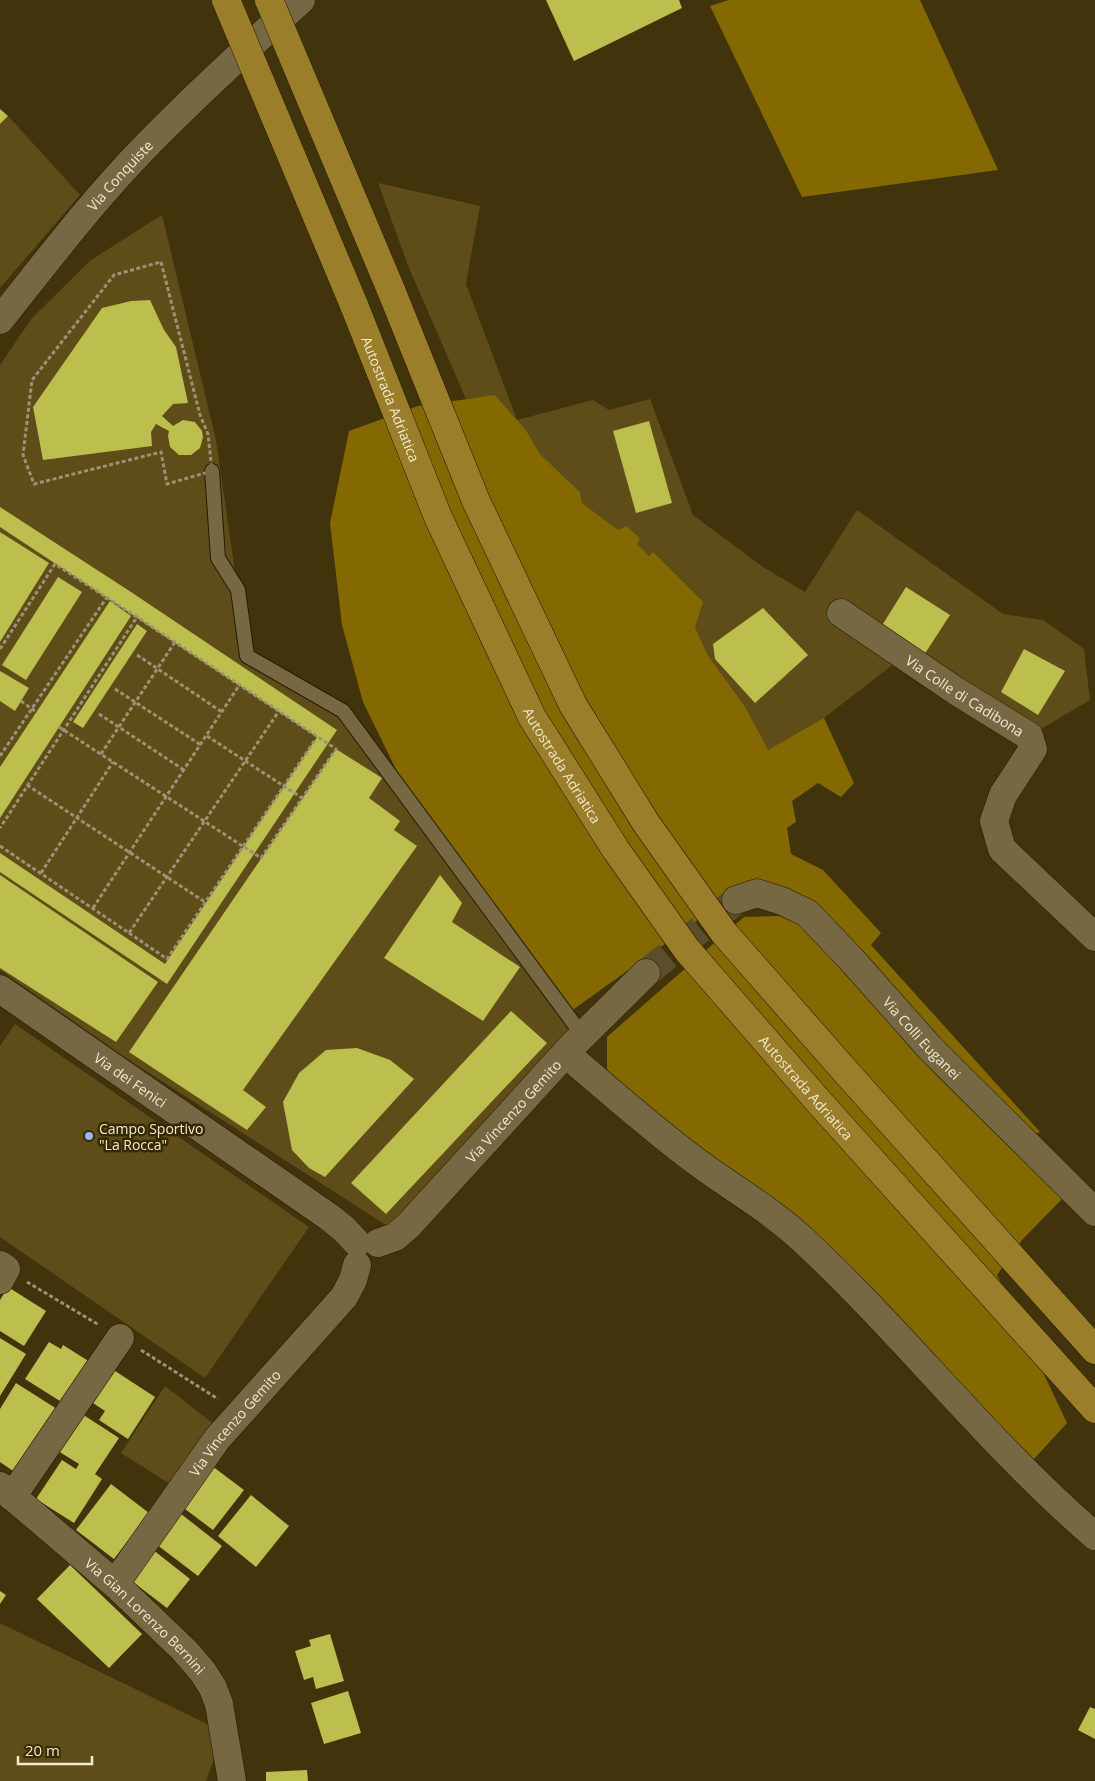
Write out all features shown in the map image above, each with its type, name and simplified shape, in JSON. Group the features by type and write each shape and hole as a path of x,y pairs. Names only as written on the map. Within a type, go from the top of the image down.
{"highway":[{"name":"Autostrada Adriatica","path":"226,0 354,304 438,517 532,717 616,850 687,950 819,1102 1095,1409"},
{"path":"269,0 391,290 476,501 573,705 646,824 724,933 1095,1350"}],"street":[{"name":"Via Conquiste","path":"0,320 94,203 146,146 253,43 301,0"},
{"name":"Via Colle di Cadibona","path":"841,613 1029,736 1032,749 1003,795 994,821 1002,850 1095,937"},
{"name":"Via Colli Euganei","path":"736,900 757,894 782,901 807,912 930,1048 1095,1212"},
{"name":"Via Vincenzo Gemito","path":"115,1584 218,1439 344,1297 353,1280 364,1250 395,1237 408,1226 574,1045 646,973"},
{"name":"Via dei Fenici","path":"0,989 329,1217 344,1229 364,1250"},
{"path":"574,1045 640,1117 686,1154 756,1202 795,1233 872,1309 1024,1470 1095,1536"},
{"path":"0,1265 6,1269 0,1280"},
{"path":"6,1491 120,1338"},
{"name":"Via Gian Lorenzo Bernini","path":"6,1491 115,1584 184,1650 208,1679 220,1709 232,1781"}],"lane":[{"path":"212,471 218,558 238,590 247,656 343,711 574,1045"}],"path":[{"path":"161,262 200,415 208,434 212,471 168,484 161,452 34,484 23,455 32,380 114,275 161,262"},
{"path":"0,649 54,564 240,684 336,749 261,858 59,727"},
{"path":"0,756 107,598"},
{"path":"0,828 137,617"},
{"path":"101,754 174,642"},
{"path":"138,655 222,712"},
{"path":"93,908 240,684"},
{"path":"116,689 200,745"},
{"path":"21,701 36,712"},
{"path":"129,933 279,711"},
{"path":"99,714 184,770"},
{"path":"206,736 302,798"},
{"path":"0,846 168,959 315,740"},
{"path":"41,873 113,762"},
{"path":"27,785 166,878 206,902"}],"shaded area":[{"path":"729,0 920,0 998,170 802,197 710,6"},
{"path":"8,116 80,195 0,288 0,124"},
{"path":"378,183 480,206 466,284 517,420 496,396 466,399 409,268"},
{"path":"162,215 216,440 247,656 343,711 577,1028 389,1227 132,1062 0,970 0,365 32,318 91,260"},
{"path":"495,395 526,430 540,454 580,492 582,503 618,530 627,526 640,539 637,544 649,556 653,552 703,602 695,627 707,654 746,708 768,750 824,718 854,783 841,797 818,783 792,801 796,822 787,828 791,854 823,870 881,933 871,945 1040,1132 1021,1138 799,900 733,895 567,1014 415,808 363,702 342,625 330,523 349,431 418,406"},
{"path":"650,399 693,515 763,567 805,592 857,510 1003,614 1043,620 1084,649 1090,700 1029,736 904,656 824,718 768,751 746,708 707,654 695,627 653,552 649,556 582,503 580,492 540,454 526,430 517,420 593,400 609,410"},
{"path":"779,916 802,925 934,1073 1062,1199 1022,1240 997,1275 1067,1423 1024,1470 872,1309 640,1117 607,1069 607,1037 744,917"},
{"name":"Campo Sportivo \"La Rocca\"","path":"15,1024 309,1227 205,1378 0,1237 0,1046"},
{"path":"165,1386 215,1425 170,1484 121,1453"},
{"path":"0,1623 211,1726 214,1759 206,1781 0,1781"}],"building":[{"path":"546,0 679,0 682,8 574,61"},
{"path":"0,109 8,116 0,124"},
{"path":"150,300 164,330 176,347 188,403 173,404 162,416 173,426 183,420 195,422 202,431 203,437 200,448 191,455 179,455 170,447 169,431 156,424 151,432 152,446 43,460 33,407 102,308 131,301"},
{"path":"649,421 672,503 636,513 613,431"},
{"path":"0,507 337,730 167,984 0,872 0,853 165,964 317,737 0,527"},
{"path":"0,532 49,563 0,642"},
{"path":"58,577 82,592 26,680 2,665"},
{"path":"906,587 950,615 924,655 881,627"},
{"path":"110,601 131,616 0,818 0,767"},
{"path":"763,608 808,655 755,703 715,659 713,644"},
{"path":"137,624 147,631 83,728 73,722"},
{"path":"1024,649 1065,671 1038,715 1001,692"},
{"path":"0,671 29,688 15,711 0,701"},
{"path":"336,749 382,778 369,798 400,821 394,830 417,846 243,1090 266,1107 247,1130 129,1052"},
{"path":"0,875 158,982 116,1042 0,968"},
{"path":"440,875 462,903 452,922 520,967 483,1021 384,958"},
{"path":"511,1011 547,1043 386,1214 351,1183"},
{"path":"357,1048 390,1060 414,1079 325,1177 309,1168 292,1150 283,1102 299,1073 326,1050"},
{"path":"8,1287 46,1311 24,1346 0,1331 0,1300"},
{"path":"0,1338 26,1354 0,1396"},
{"path":"49,1342 61,1349 63,1345 90,1362 63,1403 25,1379"},
{"path":"112,1369 155,1397 128,1439 99,1420 105,1411 90,1401"},
{"path":"16,1383 57,1409 16,1473 0,1462 0,1409"},
{"path":"82,1414 119,1438 95,1474 102,1479 74,1523 36,1499 62,1460 76,1469 79,1464 58,1451"},
{"path":"212,1466 244,1490 213,1530 181,1506"},
{"path":"111,1484 149,1513 114,1559 76,1530"},
{"path":"251,1495 289,1526 256,1567 218,1536"},
{"path":"176,1510 222,1546 198,1576 152,1541"},
{"path":"152,1549 190,1579 167,1608 129,1579"},
{"path":"70,1565 142,1634 109,1668 37,1599"},
{"path":"0,1591 6,1595 0,1604"},
{"path":"330,1634 344,1681 316,1689 313,1677 304,1680 295,1651 311,1646 309,1640"},
{"path":"348,1691 361,1733 324,1744 311,1703"},
{"path":"1090,1707 1095,1709 1095,1739 1078,1730"},
{"path":"307,1770 308,1781 266,1781 266,1772"}],"tunnel":[{"path":"646,973 733,903"}],"place":[{"name":"Campo Sportivo \"La Rocca\"","path":"89,1136"}]}
